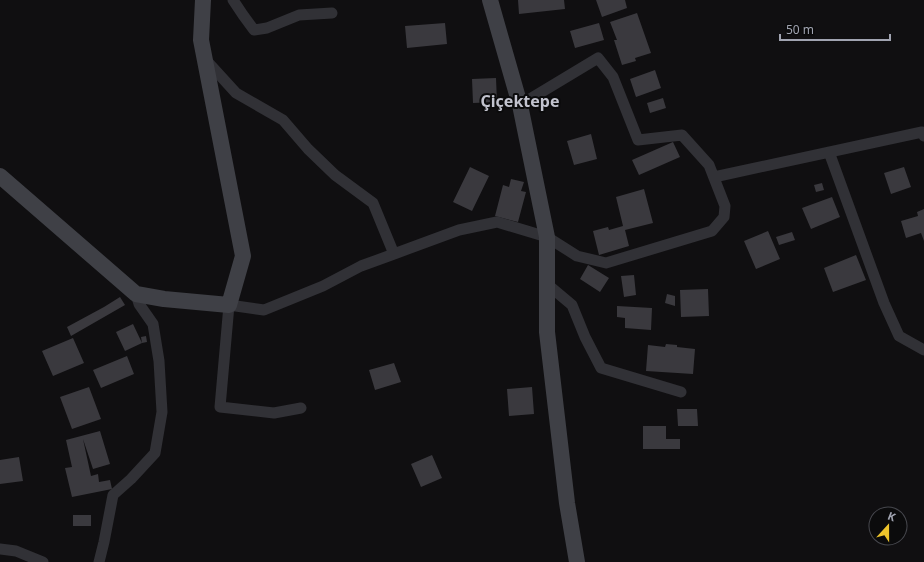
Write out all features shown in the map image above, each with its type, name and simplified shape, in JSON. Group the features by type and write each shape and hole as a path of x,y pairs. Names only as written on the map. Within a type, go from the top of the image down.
{"street":[{"path":"203,0 201,40 243,256 229,304 220,407 274,413 301,408"},
{"path":"233,0 254,30 267,28 299,15 332,13"},
{"path":"490,0 520,105 547,237 547,332 567,503 577,562"},
{"path":"204,58 236,92 283,120 308,149 335,175 373,203 394,254"},
{"path":"0,176 136,294 164,299 229,304 264,310 323,286 361,266 459,230 497,222 547,237 577,256 606,263 712,231 724,217 725,206 709,165 682,135 638,140 613,76 598,58 520,105"},
{"path":"714,177 923,133"},
{"path":"829,152 884,303 899,336 924,350"},
{"path":"547,284 572,305 584,337 601,368 682,392"},
{"path":"99,562 113,495 131,479 155,452 162,412 159,361 153,324 139,304 136,294"},
{"path":"0,549 16,551 43,562"}],"building":[{"path":"518,0 564,0 565,9 519,14"},
{"path":"596,0 625,0 627,8 602,17"},
{"path":"637,13 651,53 635,58 636,61 622,65 614,40 617,40 610,22"},
{"path":"445,23 447,44 407,48 405,26"},
{"path":"599,23 604,40 575,48 570,31"},
{"path":"655,70 661,88 636,97 630,79"},
{"path":"496,78 497,102 473,103 472,79"},
{"path":"663,98 666,108 650,113 647,103"},
{"path":"591,134 597,159 574,165 567,141"},
{"path":"673,142 680,157 639,175 632,160"},
{"path":"470,167 489,176 472,211 453,202"},
{"path":"904,167 911,187 891,194 884,173"},
{"path":"511,179 524,182 521,191 526,192 518,222 495,216 503,185 509,187"},
{"path":"822,183 824,190 816,192 814,185"},
{"path":"644,189 653,223 625,230 629,246 599,255 593,231 608,227 609,230 623,226 616,197"},
{"path":"832,197 840,217 811,229 802,208"},
{"path":"924,209 924,241 921,233 906,238 901,221 918,216 917,212"},
{"path":"768,231 780,259 756,269 744,241"},
{"path":"792,232 795,240 779,245 776,237"},
{"path":"856,255 866,280 833,292 824,268"},
{"path":"588,265 609,278 600,292 580,279"},
{"path":"634,275 636,295 624,297 621,276"},
{"path":"708,289 709,316 681,317 680,290"},
{"path":"667,294 675,296 675,306 665,303"},
{"path":"120,297 125,305 71,336 67,327"},
{"path":"617,306 652,308 651,330 625,328 625,318 617,317"},
{"path":"133,324 142,343 125,351 116,332"},
{"path":"146,336 147,342 142,343 141,337"},
{"path":"73,338 84,363 53,376 42,351"},
{"path":"666,344 695,349 693,374 646,371 648,345 665,347"},
{"path":"127,356 134,374 101,388 93,370"},
{"path":"394,363 401,382 375,390 369,370"},
{"path":"89,387 101,419 72,429 60,397"},
{"path":"532,387 534,414 509,416 507,389"},
{"path":"677,409 697,409 698,426 678,426"},
{"path":"643,426 666,426 666,439 680,439 680,449 643,449"},
{"path":"100,431 110,464 93,469 83,439 91,476 98,474 99,482 110,480 112,489 72,497 65,468 72,467 66,440"},
{"path":"432,455 442,478 421,487 411,464"},
{"path":"19,457 23,481 0,484 0,460"},
{"path":"73,515 91,515 91,526 73,526"}],"district":[{"name":"Çiçektepe","path":"520,101"}]}
